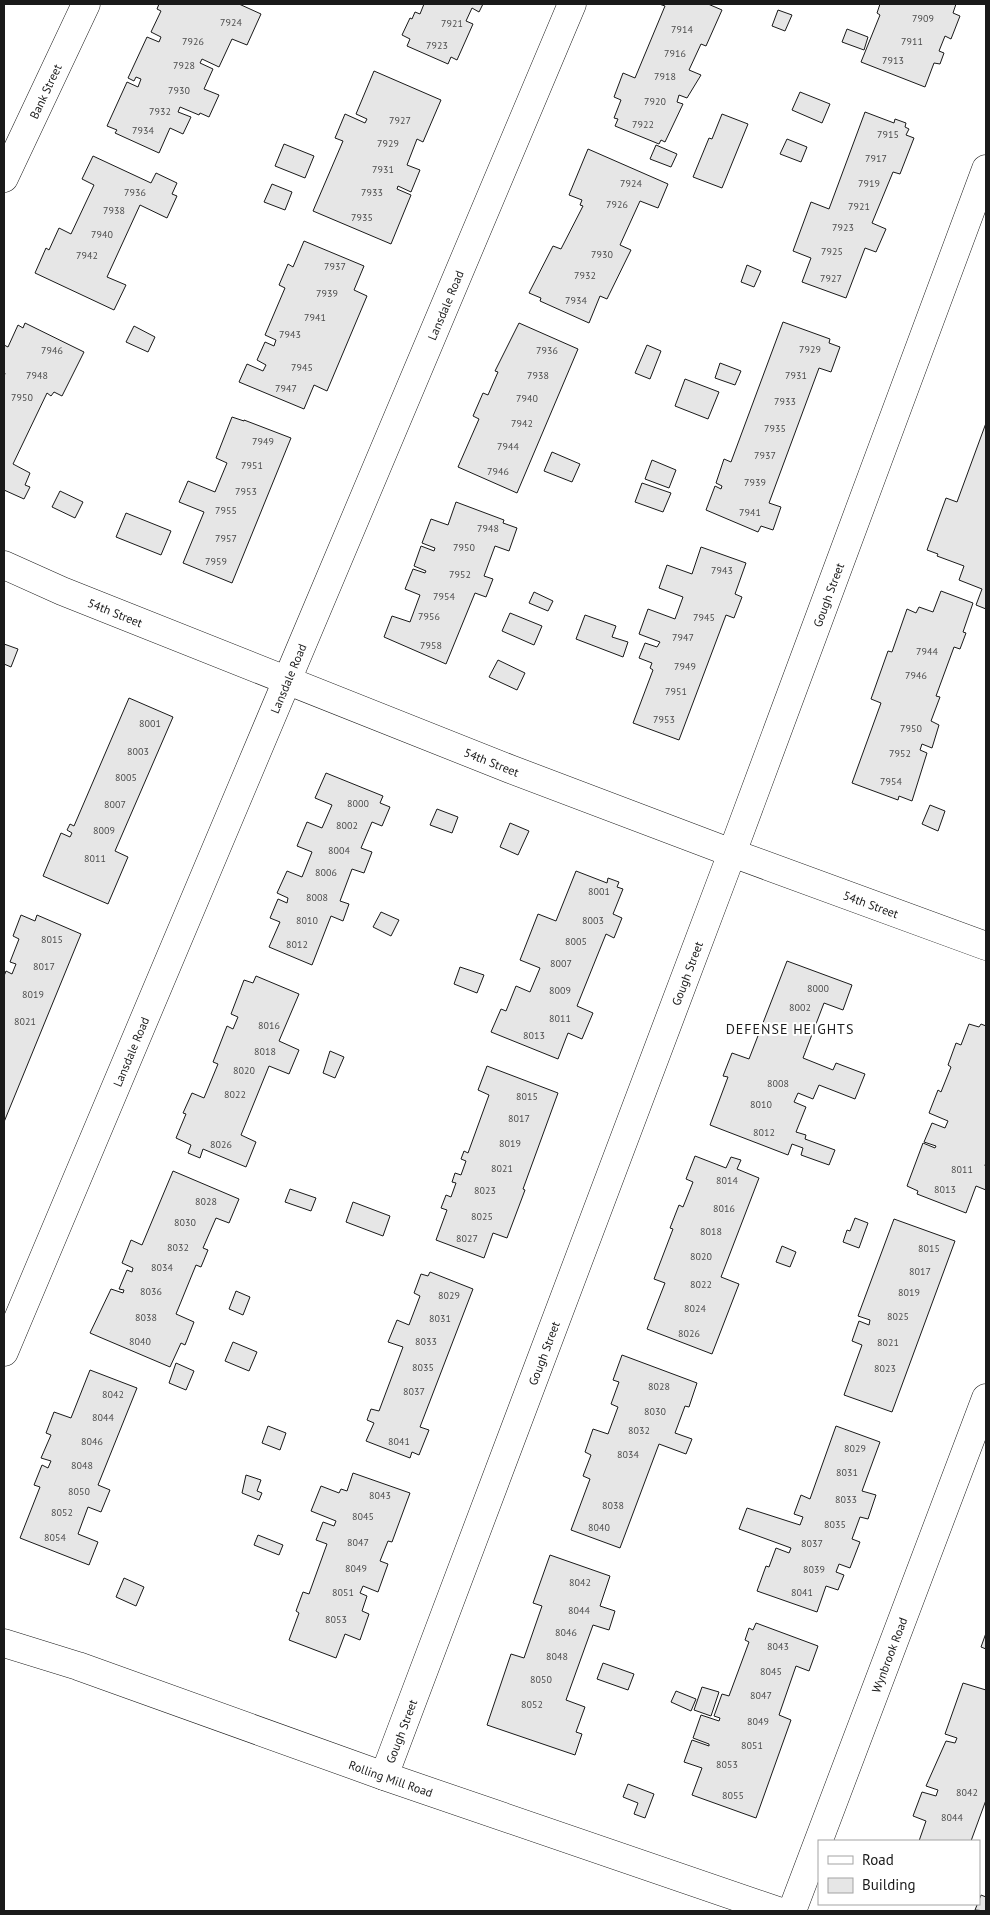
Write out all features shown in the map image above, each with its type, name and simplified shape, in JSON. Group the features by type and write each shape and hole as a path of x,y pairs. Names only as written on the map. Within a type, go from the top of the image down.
{"street":[{"name":"Bank Street","path":"4,178 86,4"},
{"name":"Lansdale Road","path":"4,1352 572,4"},
{"name":"Gough Street","path":"384,1776 732,853 986,169"},
{"name":"54th Street","path":"4,565 62,591 287,682 510,769 986,946"},
{"name":"Wynbrook Road","path":"819,1840 986,1398"},
{"name":"Rolling Mill Road","path":"4,1643 140,1688 384,1776 778,1911"},
{"name":"Wynbrook Road","path":"792,1911 818,1842"}],"building":[{"path":"159,4 239,4 261,14 247,45 232,39 219,67 202,59 200,63 213,69 204,89 219,95 209,117 180,107 178,112 191,117 183,134 170,128 159,153 115,133 117,130 107,126 127,82 138,87 141,79 136,77 134,81 128,78 147,37 159,42 161,37 151,32 161,11 157,9"},
{"path":"424,4 483,4 479,12 472,8 466,21 473,24 457,60 451,57 448,64 407,46 410,39 402,35 410,18 412,19 415,12 420,14"},
{"path":"659,4 708,4 722,10 706,46 701,44 689,70 701,75 687,98 679,95 677,102 683,104 665,142 661,140 659,144 615,126 618,119 614,118 621,100 614,97 623,73 635,78 665,6"},
{"path":"880,4 956,4 953,13 960,16 951,39 945,36 939,51 944,53 940,64 934,63 925,87 861,62 880,15 877,13"},
{"path":"778,10 792,15 785,31 772,26"},
{"path":"847,29 868,37 864,50 842,42"},
{"path":"374,71 441,100 423,142 417,139 407,165 420,170 411,192 398,186 397,189 411,195 391,244 313,211 343,141 335,138 345,114 365,123 367,119 356,114"},
{"path":"800,92 830,104 822,123 792,110"},
{"path":"865,112 894,123 895,119 906,123 905,127 909,129 906,135 914,138 900,174 893,172 872,223 886,229 876,252 865,248 846,298 802,282 811,258 793,251 811,202 829,209"},
{"path":"722,114 748,124 722,188 693,177 709,138 712,139"},
{"path":"787,139 807,147 801,162 780,154"},
{"path":"284,144 314,156 305,178 275,166"},
{"path":"656,145 677,154 671,167 650,159"},
{"path":"588,149 668,184 658,208 640,201 620,245 631,250 607,299 600,296 589,323 540,301 541,298 529,293 553,246 561,249 583,206 580,205 582,200 569,195"},
{"path":"93,156 151,183 156,173 177,183 172,194 177,196 167,218 140,205 107,277 126,285 114,310 35,273 46,248 49,250 59,228 71,234 94,185 82,179"},
{"path":"272,184 292,192 285,210 264,202"},
{"path":"304,241 364,266 354,290 367,296 327,391 314,385 304,409 239,382 247,364 263,371 266,365 257,360 265,342 274,346 276,340 265,335 285,288 279,285 288,264 293,267"},
{"path":"747,265 761,271 754,287 741,282"},
{"path":"783,322 830,339 829,343 840,347 831,372 819,368 769,503 781,507 773,530 761,526 758,532 706,510 715,486 721,489 722,486 716,483 724,459 731,462"},
{"path":"25,323 84,352 62,396 54,392 51,396 47,393 13,464 30,473 25,485 30,487 24,499 4,490 4,345 8,347 18,325 23,328"},
{"path":"519,323 578,349 517,493 458,467 479,419 473,416 483,393 488,395 498,372 495,371"},
{"path":"134,326 155,337 148,352 126,342"},
{"path":"647,345 661,351 650,379 635,373"},
{"path":"720,363 741,371 735,385 715,378"},
{"path":"685,379 719,392 708,419 675,406"},
{"path":"232,417 291,438 232,583 183,563 204,512 179,502 188,481 215,492 227,463 216,458"},
{"path":"986,423 986,609 976,605 982,589 959,580 964,566 937,556 938,554 927,550 946,498 957,502"},
{"path":"552,452 580,464 572,482 544,471"},
{"path":"652,460 676,470 669,488 645,479"},
{"path":"642,483 671,493 663,512 635,502"},
{"path":"60,491 83,502 75,518 52,507"},
{"path":"456,502 504,520 503,523 517,528 509,551 495,546 484,576 493,579 486,597 475,593 446,664 384,637 392,616 410,622 420,595 405,589 413,569 425,573 426,571 414,566 421,546 434,551 435,548 422,543 431,519 448,525"},
{"path":"126,513 171,531 161,555 116,537"},
{"path":"701,547 746,563 735,594 742,597 734,618 726,615 679,740 633,723 653,670 650,668 652,663 639,658 645,643 657,647 660,642 639,634 648,609 675,619 683,597 659,588 667,565 692,574"},
{"path":"941,591 973,603 963,632 966,633 960,649 954,647 936,696 940,697 931,721 939,725 932,748 922,744 920,750 927,753 912,801 899,796 898,800 852,783 881,703 871,699 888,651 892,652 907,609 916,613 919,607 933,612"},
{"path":"534,592 553,601 548,611 529,603"},
{"path":"510,613 542,626 534,645 502,631"},
{"path":"585,615 616,626 612,637 628,642 623,657 576,639"},
{"path":"4,644 18,649 11,667 4,664"},
{"path":"498,660 525,673 517,690 489,677"},
{"path":"129,698 173,717 115,851 128,857 108,904 43,876 61,833 70,837 72,833 67,830 70,824 74,826"},
{"path":"326,773 383,796 380,803 390,807 382,826 372,822 361,848 372,852 364,873 352,869 340,901 349,904 343,921 331,916 312,965 269,947 280,922 270,918 278,899 287,903 288,898 277,893 287,871 302,877 312,852 297,846 307,822 322,828 332,805 315,798"},
{"path":"930,805 945,811 938,831 922,824"},
{"path":"437,809 458,817 452,833 430,825"},
{"path":"510,823 529,831 518,855 500,847"},
{"path":"576,871 607,883 608,878 619,882 617,887 623,889 613,914 622,918 614,938 606,934 577,1006 593,1013 582,1039 568,1033 558,1059 491,1032 501,1009 506,1011 516,986 530,992 540,968 520,960 538,914 556,921"},
{"path":"381,912 399,920 391,936 373,927"},
{"path":"21,915 35,921 37,915 81,934 4,1122 4,976 6,971 12,974 16,964 10,962 19,939 13,936"},
{"path":"787,961 852,985 843,1010 824,1003 803,1058 833,1070 836,1063 865,1074 855,1099 819,1085 813,1099 798,1093 794,1102 806,1107 796,1132 806,1135 805,1139 835,1150 829,1165 801,1155 803,1148 792,1144 788,1155 710,1125 728,1077 723,1076 732,1053 749,1059"},
{"path":"460,967 484,975 477,993 454,984"},
{"path":"256,976 299,994 279,1041 299,1050 289,1074 269,1066 241,1135 256,1142 246,1167 203,1149 200,1158 188,1153 191,1145 176,1138 186,1114 183,1113 192,1093 204,1098 218,1064 213,1062 227,1026 233,1029 238,1017 231,1014 244,980 253,983"},
{"path":"969,1024 979,1027 981,1024 986,1026 986,1190 976,1186 966,1213 917,1194 918,1191 907,1186 923,1143 935,1148 936,1146 924,1142 932,1123 945,1128 948,1121 929,1113 938,1090 941,1092 951,1067 948,1065 956,1043 961,1045"},
{"path":"330,1051 344,1057 335,1078 323,1073"},
{"path":"487,1066 558,1093 507,1238 493,1233 484,1258 436,1240 447,1210 441,1208 446,1195 451,1197 456,1183 452,1182 455,1173 461,1175 466,1161 461,1159 464,1151 468,1153 489,1095 478,1090"},
{"path":"695,1156 726,1168 731,1157 741,1160 737,1169 759,1178 721,1277 739,1284 712,1354 647,1329 665,1283 654,1279 673,1229 670,1228 679,1205 683,1207 693,1182 686,1179"},
{"path":"173,1171 239,1199 229,1223 216,1218 203,1248 208,1250 201,1267 196,1265 176,1314 194,1322 185,1345 181,1343 170,1367 90,1333 111,1289 123,1293 124,1290 119,1289 127,1270 132,1272 133,1268 122,1263 131,1240 142,1245"},
{"path":"290,1189 316,1198 311,1211 285,1202"},
{"path":"353,1202 390,1216 383,1236 346,1222"},
{"path":"855,1218 868,1223 859,1248 843,1242 847,1230 850,1231"},
{"path":"894,1219 955,1241 892,1412 844,1395 862,1345 852,1341 859,1321 869,1325 870,1320 858,1316"},
{"path":"782,1246 796,1252 790,1267 776,1262"},
{"path":"430,1272 473,1289 420,1427 429,1430 419,1455 412,1452 410,1458 366,1441 374,1423 367,1420 371,1409 379,1411 403,1347 388,1342 397,1320 409,1325 420,1296 414,1293 421,1274 428,1276"},
{"path":"236,1291 250,1297 243,1315 229,1309"},
{"path":"233,1342 257,1352 249,1371 225,1361"},
{"path":"622,1355 697,1383 689,1407 685,1406 675,1433 692,1439 686,1454 659,1444 620,1548 571,1530 590,1479 583,1476 591,1455 585,1452 593,1429 608,1434 618,1407 611,1404 619,1382 613,1380"},
{"path":"176,1363 194,1371 186,1390 169,1383"},
{"path":"90,1370 137,1388 98,1485 110,1490 101,1512 88,1507 78,1534 98,1542 89,1565 20,1538 40,1487 34,1485 42,1465 48,1468 51,1461 41,1458 51,1435 46,1433 54,1412 71,1418"},
{"path":"268,1426 286,1433 280,1450 262,1443"},
{"path":"836,1426 880,1442 862,1491 876,1495 868,1519 860,1517 852,1539 860,1542 850,1568 839,1564 836,1572 844,1575 838,1590 826,1586 817,1612 757,1591 766,1566 769,1567 776,1548 789,1553 791,1548 739,1529 747,1508 800,1525 803,1517 794,1514 801,1495 810,1499"},
{"path":"353,1473 410,1493 392,1542 388,1541 380,1561 388,1564 378,1592 363,1586 360,1593 367,1596 362,1611 369,1614 360,1640 345,1634 336,1658 289,1640 299,1613 296,1611 303,1592 309,1594 327,1544 316,1540 323,1522 334,1526 336,1521 311,1511 321,1486 339,1493 341,1489 347,1491"},
{"path":"246,1475 261,1480 257,1491 262,1493 259,1500 242,1493"},
{"path":"258,1535 283,1545 279,1555 254,1545"},
{"path":"550,1555 610,1576 600,1606 615,1611 609,1630 593,1625 566,1700 585,1707 576,1732 582,1734 575,1755 487,1725 511,1654 524,1658 542,1606 533,1603"},
{"path":"124,1578 144,1587 136,1606 116,1597"},
{"path":"756,1623 818,1646 809,1671 796,1666 779,1715 791,1720 756,1818 692,1795 702,1768 684,1762 692,1740 709,1746 709,1744 693,1738 701,1715 719,1721 720,1718 714,1716 722,1694 729,1696 749,1642 745,1640 749,1628 753,1630"},
{"path":"986,1633 986,1649 981,1647"},
{"path":"603,1663 634,1674 628,1690 597,1679"},
{"path":"963,1683 986,1690 986,1800 971,1840 919,1840 926,1821 913,1816 922,1792 936,1796 938,1790 926,1786 946,1741 955,1743 957,1738 945,1734"},
{"path":"702,1687 719,1692 711,1716 694,1710"},
{"path":"676,1691 696,1699 691,1711 671,1702"},
{"path":"628,1784 654,1794 645,1818 634,1814 638,1803 623,1797"},
{"path":"981,1895 986,1897 986,1911 975,1910 977,1905 980,1905"}],"district":[{"name":"DEFENSE HEIGHTS","path":"790,1029"}]}
